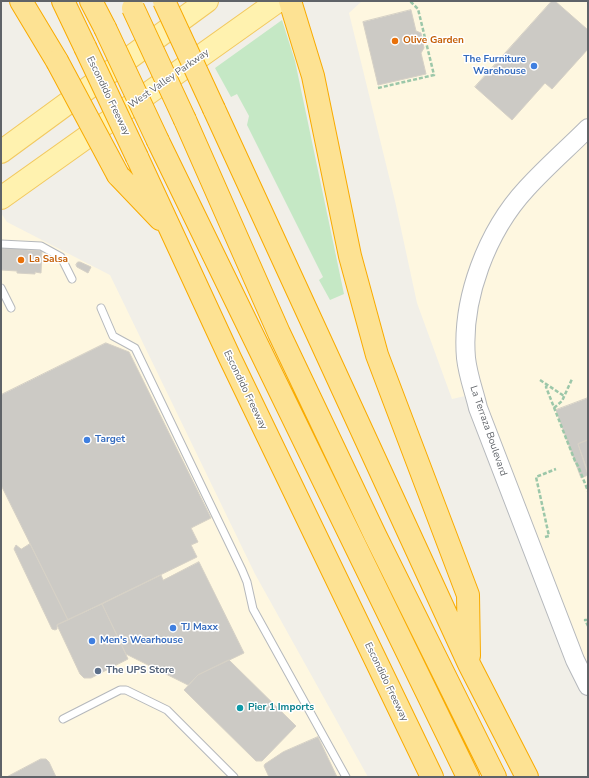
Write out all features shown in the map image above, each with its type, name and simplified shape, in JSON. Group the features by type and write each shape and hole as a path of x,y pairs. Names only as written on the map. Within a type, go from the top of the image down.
{"highway":[{"path":"21,1 57,61 118,175 171,231"},
{"name":"Escondido Freeway","path":"63,1 234,365 432,777"},
{"path":"92,1 158,141 468,777"},
{"path":"164,1 470,664 527,777"},
{"path":"290,1 313,76 350,256 377,355 468,595 470,664"},
{"path":"132,5 186,120 286,347 375,535 495,777"}],"main road":[{"path":"1,152 207,1"},
{"name":"West Valley Parkway","path":"1,198 278,1"}],"street":[{"name":"La Terraza Boulevard","path":"588,128 527,188 508,213 492,240 481,264 474,289 468,314 466,339 469,376 478,408 575,660 588,686"}],"lane":[{"path":"1,244 41,246 61,257 72,279"},
{"path":"1,288 11,308"},
{"path":"101,308 113,336 135,348 242,570 247,582 253,609 346,777"},
{"path":"63,719 120,690 126,690 166,710 234,777"}],"path":[{"path":"378,88 434,75 418,9 410,1"},
{"path":"554,408 562,401 572,379"},
{"path":"540,380 564,396"},
{"path":"547,385 546,387 554,408 588,491"},
{"path":"545,537 549,536 536,477 556,469"},
{"path":"588,620 586,620 588,626"}],"shaded area":[{"path":"362,1 588,1 588,686 474,394 452,399 417,303 395,201 349,13"},
{"path":"1,213 7,222 110,275 255,574 368,777 1,777"}],"green space":[{"path":"282,20 295,61 344,294 330,300 319,280 323,277 247,125 249,116 237,94 231,97 215,68"}],"building":[{"name":"The Furniture Warehouse","path":"552,1 555,1 588,30 588,49 552,89 545,83 512,120 475,87"},
{"name":"Olive Garden","path":"411,10 416,31 421,33 424,48 421,53 426,74 378,85 363,22"},
{"name":"La Salsa","path":"1,248 27,248 27,250 42,251 41,273 17,273 17,271 1,270"},
{"path":"78,262 91,267 88,273 77,267 76,265"},
{"name":"Target","path":"106,343 129,352 211,518 191,528 198,542 191,545 197,557 68,620 1,485 1,395"},
{"path":"588,398 588,440 578,444 588,475 581,478 556,410"},
{"path":"588,440 588,472 578,444"},
{"path":"30,544 68,620 57,625 57,629 55,630 52,629 14,549 16,545 21,549"},
{"name":"TJ Maxx","path":"199,562 244,653 198,675 188,685 126,654 102,604 161,575 163,580"},
{"name":"Men's Wearhouse","path":"102,604 128,659 91,678 84,678 80,674 57,625"},
{"name":"Pier 1 Imports","path":"229,660 296,726 262,761 256,761 184,690 198,675"},
{"path":"318,737 337,777 269,777 264,766 265,764 283,752"},
{"path":"41,759 46,759 49,762 56,777 7,777"}],"place":[{"name":"Olive Garden","path":"395,41"},
{"name":"The Furniture Warehouse","path":"534,66"},
{"name":"La Salsa","path":"21,260"},
{"name":"Target","path":"87,440"},
{"name":"TJ Maxx","path":"173,628"},
{"name":"Men's Wearhouse","path":"92,641"},
{"name":"The UPS Store","path":"98,671"},
{"name":"Pier 1 Imports","path":"240,708"}]}
